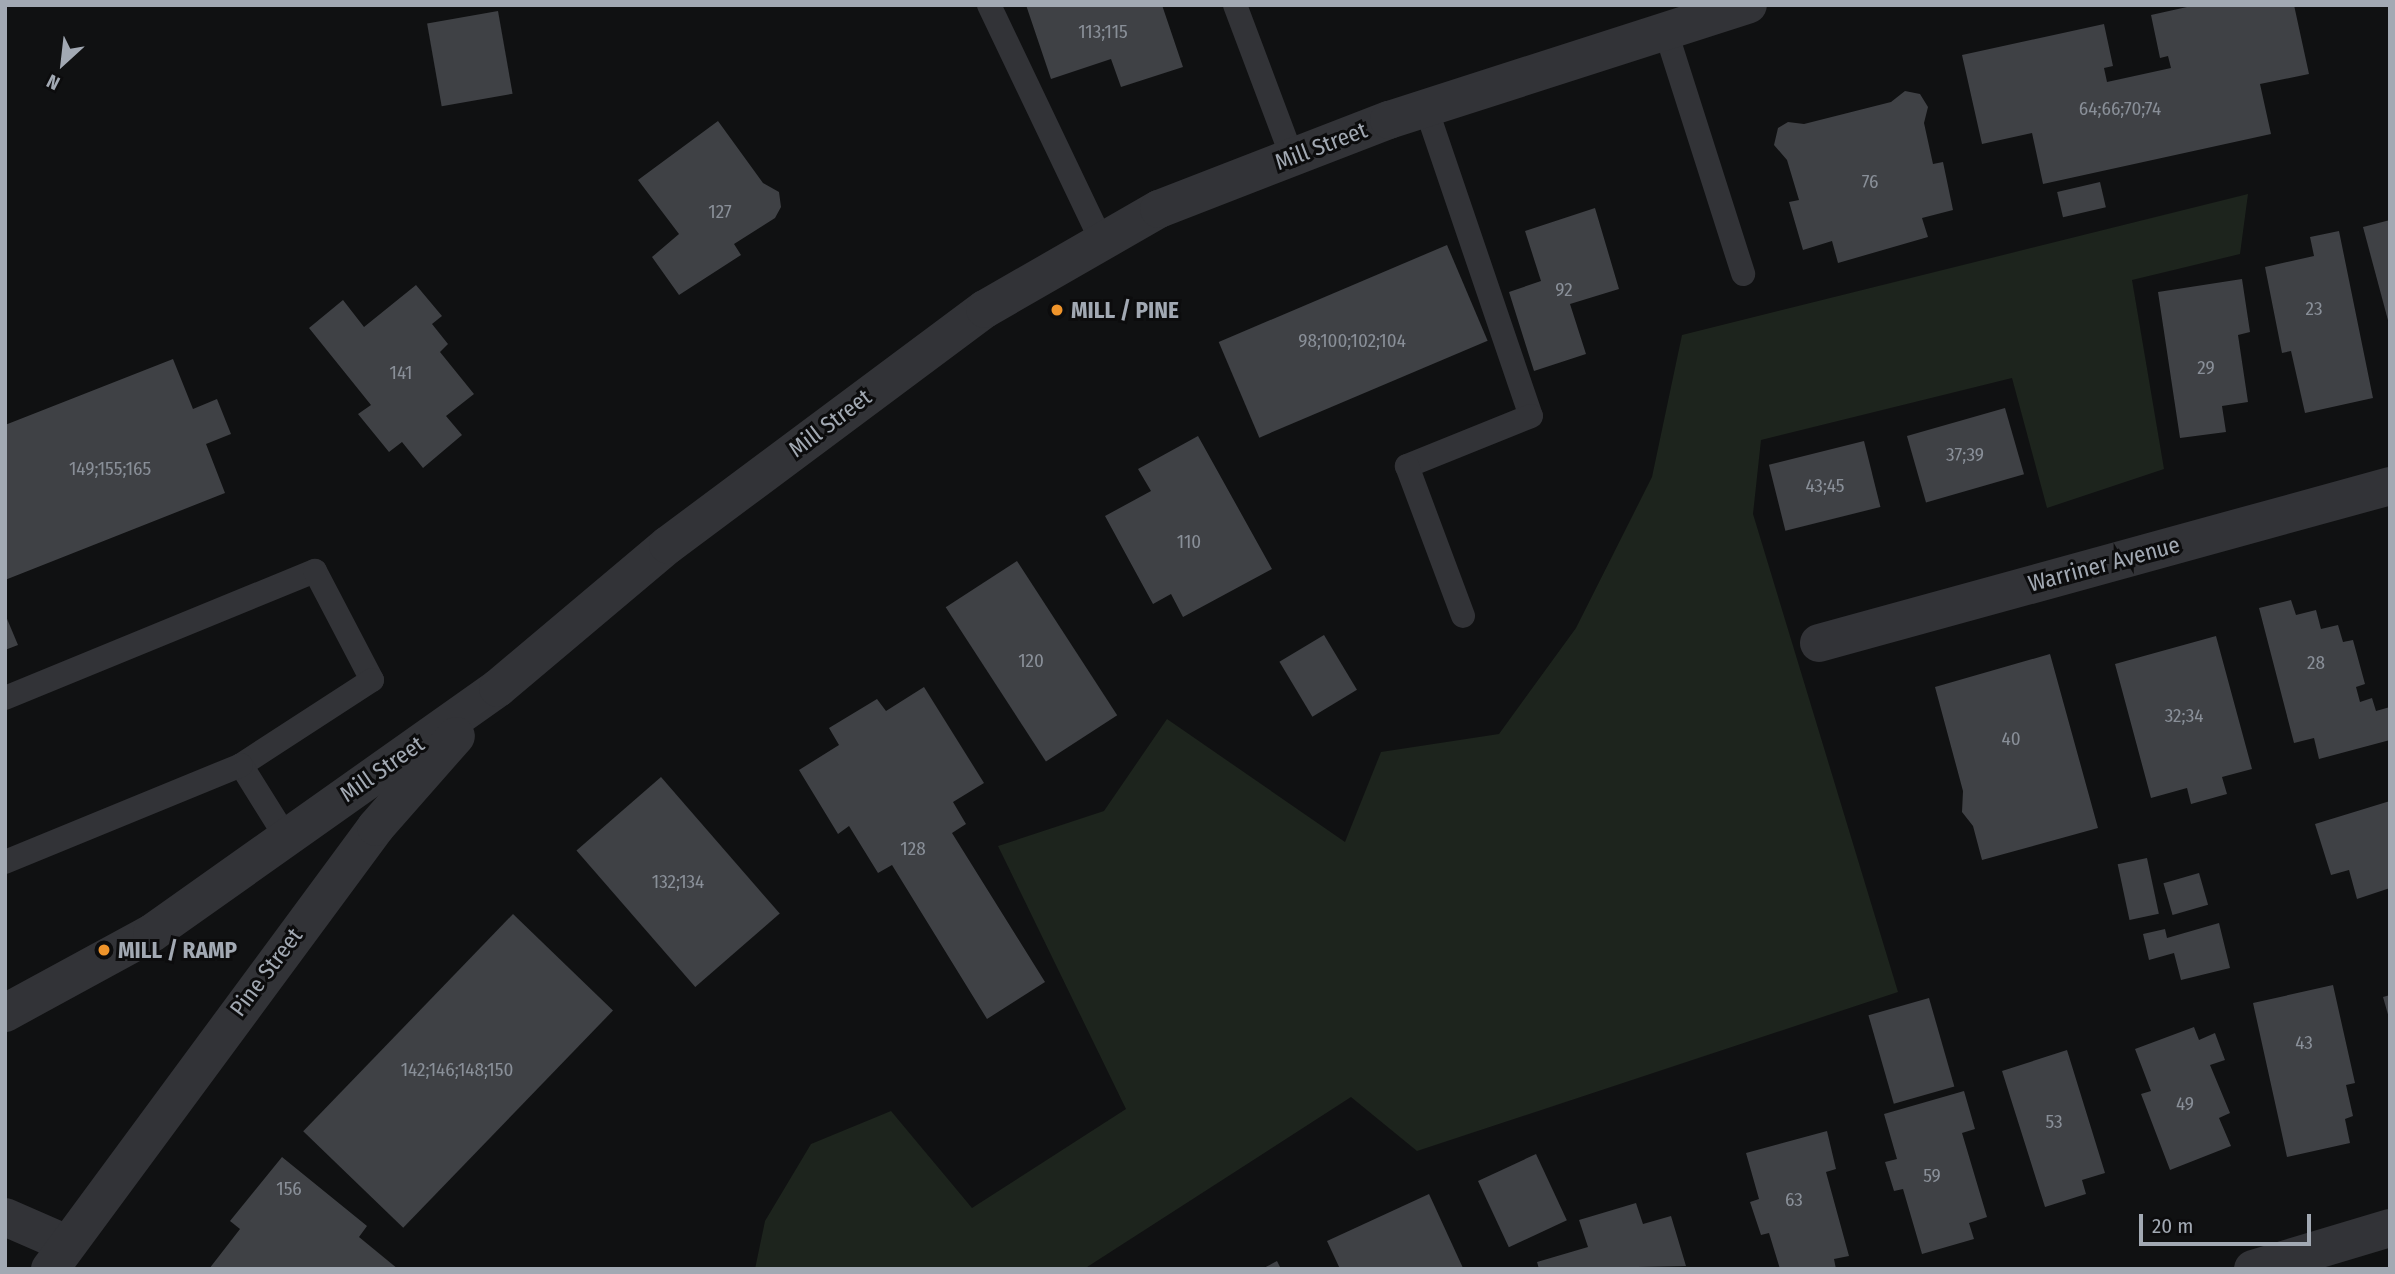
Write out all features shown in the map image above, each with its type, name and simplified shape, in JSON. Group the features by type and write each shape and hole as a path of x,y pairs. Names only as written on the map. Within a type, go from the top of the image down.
{"street":[{"name":"Mill Street","path":"5,1013 152,933 498,688 668,545 843,412 985,309 1158,209 1426,108 1748,5"},
{"name":"Warriner Avenue","path":"1819,643 2390,486"},
{"name":"Pine Street","path":"58,1256 376,827 498,688"},
{"path":"5,1217 58,1256"},
{"path":"2253,1269 2390,1228"}],"lane":[{"path":"989,5 1102,242"},
{"path":"1235,5 1292,157"},
{"path":"1666,32 1744,274"},
{"path":"1426,108 1531,415 1407,466 1463,616"},
{"path":"5,698 315,571 372,680 241,765 5,862"},
{"path":"241,765 286,837"}],"shaded area":[{"path":"2248,194 2240,254 2132,280 2164,469 2047,508 2012,378 1761,440 1753,514 1898,992 1417,1151 1351,1097 1084,1269 755,1269 765,1221 811,1144 891,1111 972,1208 1126,1109 998,846 1104,811 1167,719 1345,842 1381,752 1499,734 1576,628 1652,477 1682,335"}],"building":[{"path":"1026,5 1162,5 1183,67 1121,87 1111,59 1051,79"},
{"path":"2196,5 2294,5 2309,74 2260,84 2271,134 2043,184 2032,133 1982,144 1962,55 2104,24 2113,66 2104,68 2107,82 2171,68 2168,56 2160,58 2151,15"},
{"path":"498,11 513,94 442,106 427,24"},
{"path":"1905,91 1920,94 1928,107 1924,123 1933,164 1943,162 1953,210 1922,218 1928,237 1838,263 1832,241 1803,250 1789,202 1799,200 1787,160 1774,145 1778,128 1788,122 1804,124 1891,102"},
{"path":"718,121 763,183 779,192 781,207 775,218 734,244 741,255 679,295 652,257 679,234 638,180"},
{"path":"2100,182 2106,207 2063,217 2057,192"},
{"path":"1595,208 1619,289 1570,304 1586,354 1534,371 1509,292 1541,281 1525,231"},
{"path":"2390,220 2390,324 2389,324 2363,227"},
{"path":"2339,231 2373,398 2305,413 2291,351 2282,353 2265,267 2314,256 2310,237"},
{"path":"1447,245 1488,341 1259,438 1219,342"},
{"path":"2242,279 2250,332 2238,335 2248,402 2222,406 2226,432 2180,438 2158,292"},
{"path":"416,285 442,316 432,324 448,344 440,352 474,394 446,416 462,435 423,468 402,442 389,452 358,414 371,405 309,328 343,300 364,327"},
{"path":"173,359 193,409 217,399 231,434 206,444 225,493 5,580 5,425"},
{"path":"2005,408 2024,474 1926,502 1907,436"},
{"path":"1198,436 1272,569 1183,617 1171,594 1153,604 1105,516 1151,491 1138,469"},
{"path":"1864,441 1880,507 1785,531 1769,465"},
{"path":"1017,561 1117,715 1046,762 946,607"},
{"path":"2291,600 2296,615 2316,610 2321,629 2338,625 2343,642 2353,640 2365,684 2356,687 2360,702 2372,698 2376,711 2390,707 2390,740 2319,759 2314,738 2294,743 2259,608"},
{"path":"5,614 18,645 5,650"},
{"path":"1324,635 1357,690 1312,717 1279,662"},
{"path":"2216,636 2252,769 2222,777 2227,794 2191,804 2187,788 2151,798 2115,664"},
{"path":"2050,654 2098,828 1982,860 1973,826 1962,812 1963,791 1935,687"},
{"path":"924,687 984,783 953,802 966,824 952,833 1045,982 987,1019 892,865 878,873 849,826 838,834 799,770 839,745 829,728 877,699 886,711"},
{"path":"661,777 780,914 695,987 576,850"},
{"path":"2390,801 2390,888 2357,899 2349,870 2331,875 2315,824"},
{"path":"2147,858 2159,914 2130,920 2118,864"},
{"path":"2199,873 2208,905 2173,915 2163,883"},
{"path":"513,914 613,1011 403,1228 303,1131"},
{"path":"2219,923 2230,968 2181,980 2174,953 2149,960 2143,934 2165,929 2167,938"},
{"path":"2333,985 2355,1083 2346,1085 2353,1116 2345,1119 2350,1143 2287,1157 2253,1003"},
{"path":"2390,995 2390,1018 2389,1018 2383,997"},
{"path":"1929,998 1954,1086 1894,1104 1868,1015"},
{"path":"2194,1027 2199,1040 2215,1033 2225,1060 2210,1065 2230,1113 2219,1118 2231,1146 2170,1170 2141,1094 2151,1091 2135,1049"},
{"path":"2067,1050 2105,1173 2082,1180 2086,1194 2045,1207 2002,1071"},
{"path":"1964,1091 1975,1129 1962,1133 1987,1217 1969,1223 1974,1239 1922,1254 1903,1189 1894,1191 1885,1162 1897,1159 1884,1114"},
{"path":"1827,1131 1836,1169 1826,1172 1849,1256 1834,1259 1836,1269 1780,1269 1769,1233 1761,1235 1750,1202 1759,1199 1746,1153"},
{"path":"1536,1154 1567,1220 1509,1247 1478,1181"},
{"path":"282,1157 367,1226 359,1237 398,1269 209,1269 240,1229 230,1221"},
{"path":"1429,1194 1463,1268 1340,1269 1327,1241"},
{"path":"1636,1203 1643,1224 1671,1216 1686,1266 1539,1269 1537,1262 1588,1247 1579,1220"},
{"path":"1277,1261 1281,1269 1262,1269"}],"place":[{"name":"MILL / PINE","path":"1057,310"},
{"name":"MILL / RAMP","path":"104,950"}]}
